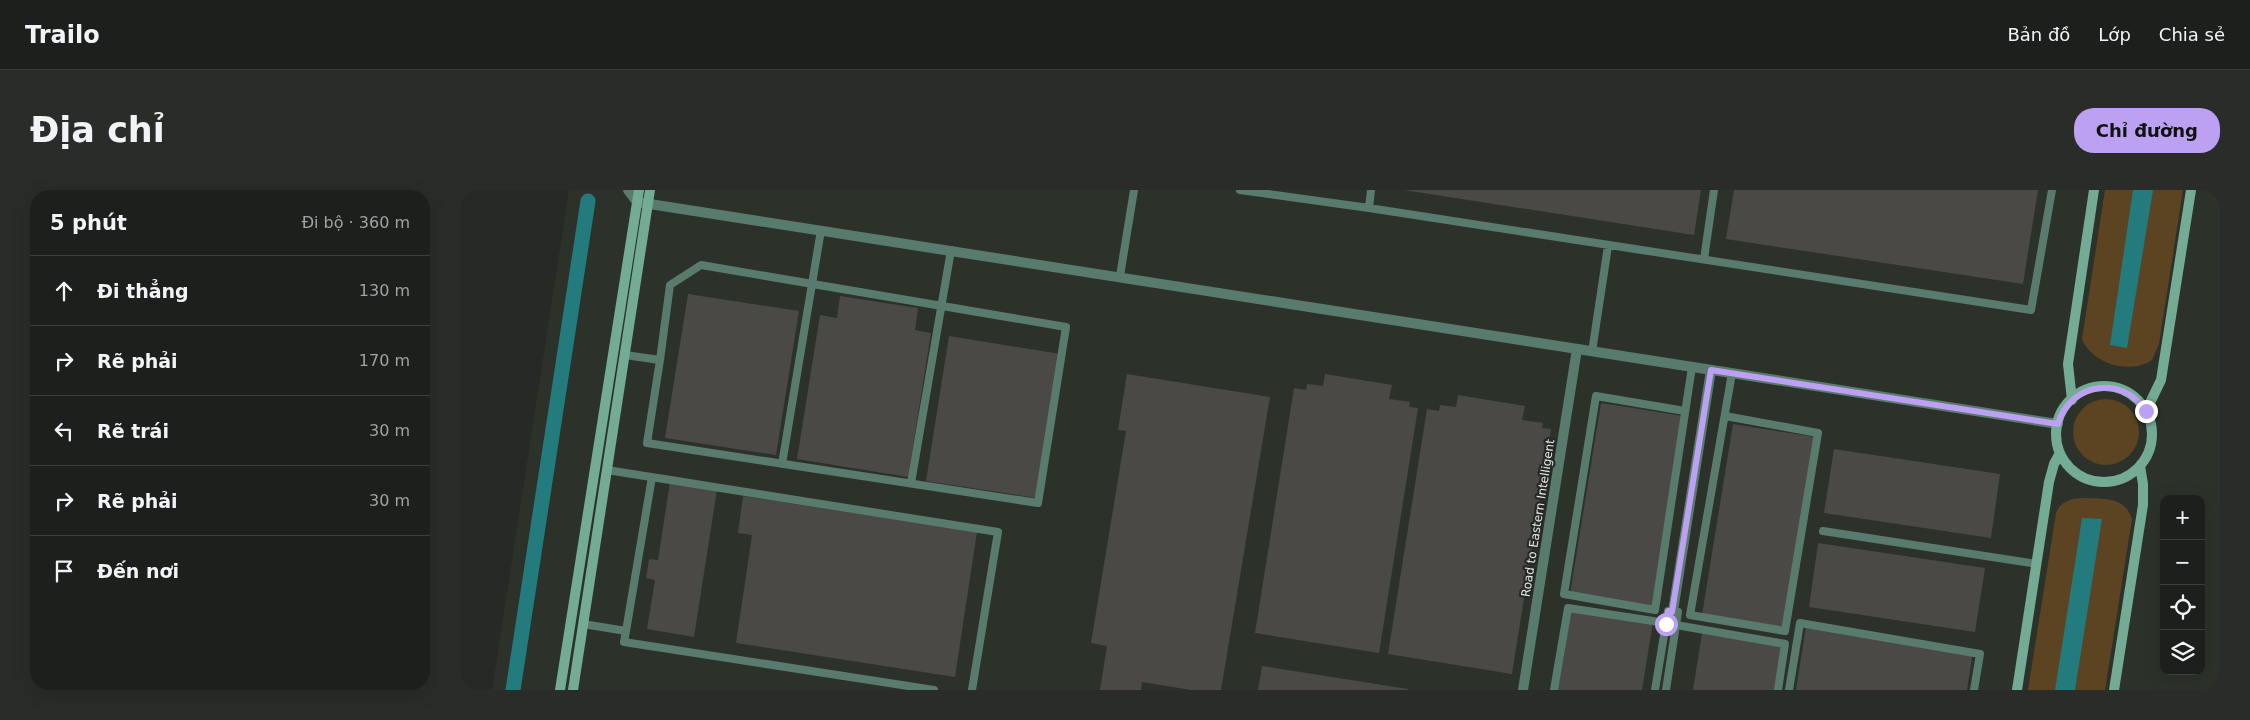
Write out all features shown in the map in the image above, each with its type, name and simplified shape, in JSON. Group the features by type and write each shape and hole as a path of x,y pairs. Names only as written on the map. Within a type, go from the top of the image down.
{"main road":[{"path":"560,690 639,190"},
{"path":"573,690 650,190"},
{"path":"2072,400 2068,364 2094,190"},
{"path":"2146,411 2160,385 2191,190"},
{"path":"2092,388 2113,388 2132,396 2146,411 2152,426 2152,441 2147,456 2133,473 2119,480 2096,482 2075,472 2060,453 2057,441 2058,424 2064,408 2072,400 2092,388"},
{"path":"2017,690 2050,482 2054,464 2060,453"},
{"path":"2114,690 2143,505 2140,466"}],"street":[{"path":"628,190 637,202 2058,424"},
{"name":"Road to Eastern Intelligent","path":"1523,690 1577,349"},
{"path":"1672,612 1711,370"}],"lane":[{"path":"1120,276 1134,190"},
{"path":"1240,190 1369,208 2031,310 2052,190"},
{"path":"1369,208 1371,190"},
{"path":"1704,259 1714,190"},
{"path":"782,464 821,230"},
{"path":"1592,352 1608,246"},
{"path":"911,484 951,250"},
{"path":"701,265 942,306 1066,328 1038,503 647,443 670,285 701,265"},
{"path":"625,355 660,360"},
{"path":"1685,411 1596,396 1564,594 1655,610 1692,367"},
{"path":"1724,416 1818,433 1785,631 1690,615 1724,416 1732,373"},
{"path":"607,470 998,532 972,690"},
{"path":"652,477 624,642 934,690"},
{"path":"1823,531 2037,564"},
{"path":"1554,690 1568,608 1666,624"},
{"path":"1655,690 1668,611 1678,612 1666,690"},
{"path":"583,624 626,631"},
{"path":"1789,690 1800,624 1980,654 1974,690"},
{"path":"1676,625 1785,644 1778,690"}],"shaded area":[{"path":"569,190 2220,190 2220,690 492,690"},
{"path":"2105,190 2183,190 2159,344 2152,360 2133,367 2123,367 2103,361 2087,348 2082,339"},
{"path":"2106,399 2118,402 2129,409 2136,420 2139,432 2136,444 2129,455 2118,462 2106,465 2094,462 2083,455 2076,444 2073,432 2076,420 2083,409 2094,402"},
{"path":"2086,498 2107,499 2120,503 2129,512 2132,519 2105,690 2028,690 2056,513 2061,505 2068,501"}],"water":[{"path":"2133,190 2153,190 2127,348 2110,345"},
{"path":"2082,518 2102,519 2075,690 2055,690"}],"building":[{"path":"1404,190 1701,190 1694,235"},
{"path":"1734,190 2038,190 2023,284 1726,239"},
{"path":"688,294 799,311 776,455 665,438"},
{"path":"840,296 918,308 915,330 931,333 908,477 797,459 820,315 837,318"},
{"path":"949,336 1060,354 1037,498 926,481"},
{"path":"1127,374 1270,397 1221,690 1191,690 1142,682 1141,690 1100,690 1107,646 1091,643 1126,431 1118,430"},
{"path":"1325,374 1392,385 1389,399 1410,402 1409,407 1418,408 1379,653 1255,633 1294,388 1306,390 1307,384 1323,386"},
{"path":"1458,395 1525,406 1522,420 1543,423 1542,428 1551,429 1512,674 1388,654 1427,409 1439,411 1440,405 1456,407"},
{"path":"1601,403 1683,416 1652,607 1570,594"},
{"path":"1733,424 1815,437 1784,628 1702,615"},
{"path":"1834,449 2000,474 1991,538 1824,513"},
{"path":"670,482 717,490 694,637 647,629 655,580 646,578 649,559 658,560"},
{"path":"743,496 977,532 955,677 736,643 752,535 738,533"},
{"path":"1818,543 1985,568 1975,632 1809,607"},
{"path":"1569,609 1653,622 1642,690 1556,690"},
{"path":"1806,626 1973,651 1967,690 1796,690"},
{"path":"1703,627 1787,640 1779,690 1693,690"},
{"path":"1262,666 1408,689 1408,690 1258,690"}],"waterway":[{"path":"513,690 588,201"}],"route":[{"path":"1666,624 1668,611 1672,612 1711,370 2058,424 2061,414 2069,402 2079,394 2092,388 2120,389 2138,400 2146,411"}]}
